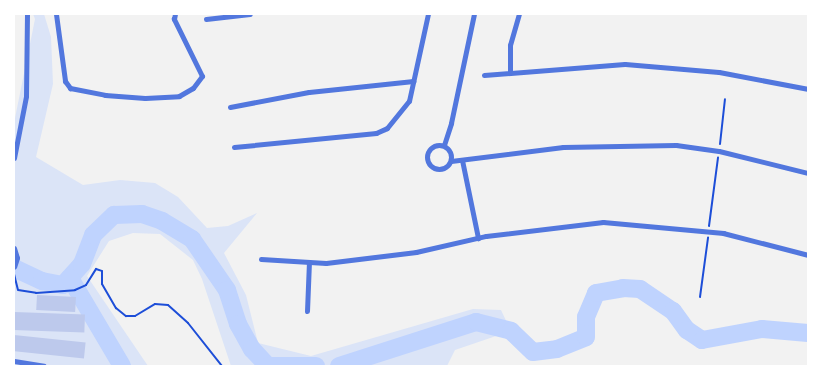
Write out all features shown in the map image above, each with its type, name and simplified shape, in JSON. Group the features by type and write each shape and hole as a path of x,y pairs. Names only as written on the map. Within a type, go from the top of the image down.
{"street":[{"path":"14,158 26,96 27,14"},
{"path":"56,14 65,81 70,88 105,95 145,98 179,96 193,88 202,76 174,18 175,14"},
{"path":"206,19 250,14"},
{"path":"234,147 376,133 396,121 409,101 428,14"},
{"path":"444,145 451,123 474,14"},
{"path":"510,71 510,45 519,14"},
{"path":"484,75 510,71 625,64 719,72 808,89"},
{"path":"230,106 309,92 413,82"},
{"path":"451,161 449,149 444,145 432,147 428,152 430,164 442,169 451,161 564,147 676,145 719,151 808,173"},
{"path":"462,160 478,238"},
{"path":"261,259 326,263 416,252 478,238 603,222 708,231 808,255"},
{"path":"14,248 17,258 14,266"},
{"path":"307,311 309,262"},
{"path":"14,361 44,366"}],"path":[{"path":"700,297 726,99"},
{"path":"14,272 18,290 36,293 74,290 86,285 96,269 102,271 102,284 116,308 126,316 135,316 155,304 168,305 188,323 222,366"}],"shaded area":[{"path":"33,14 44,14 51,37 53,84 36,157 83,185 120,180 155,183 178,197 207,228 228,226 257,213 224,253 246,295 258,343 311,356 473,309 501,310 511,331 455,350 447,366 231,366 202,279 193,260 160,234 133,233 109,241 87,276 148,366 14,366 14,123 35,19"}],"building":[{"path":"37,295 76,297 75,312 36,310"},
{"path":"14,312 85,314 84,332 14,330"},
{"path":"14,335 86,343 84,358 14,351"}],"waterway":[{"path":"14,268 42,281 63,285 82,264 93,235 114,215 142,214 162,221 192,239 227,290 238,324 252,349 268,366 316,366"},
{"path":"70,278 122,366"},
{"path":"339,366 476,322 511,331 533,352 557,349 586,337 586,317 596,293 623,288 640,289 673,311 687,330 702,340 762,329 808,333"}]}
